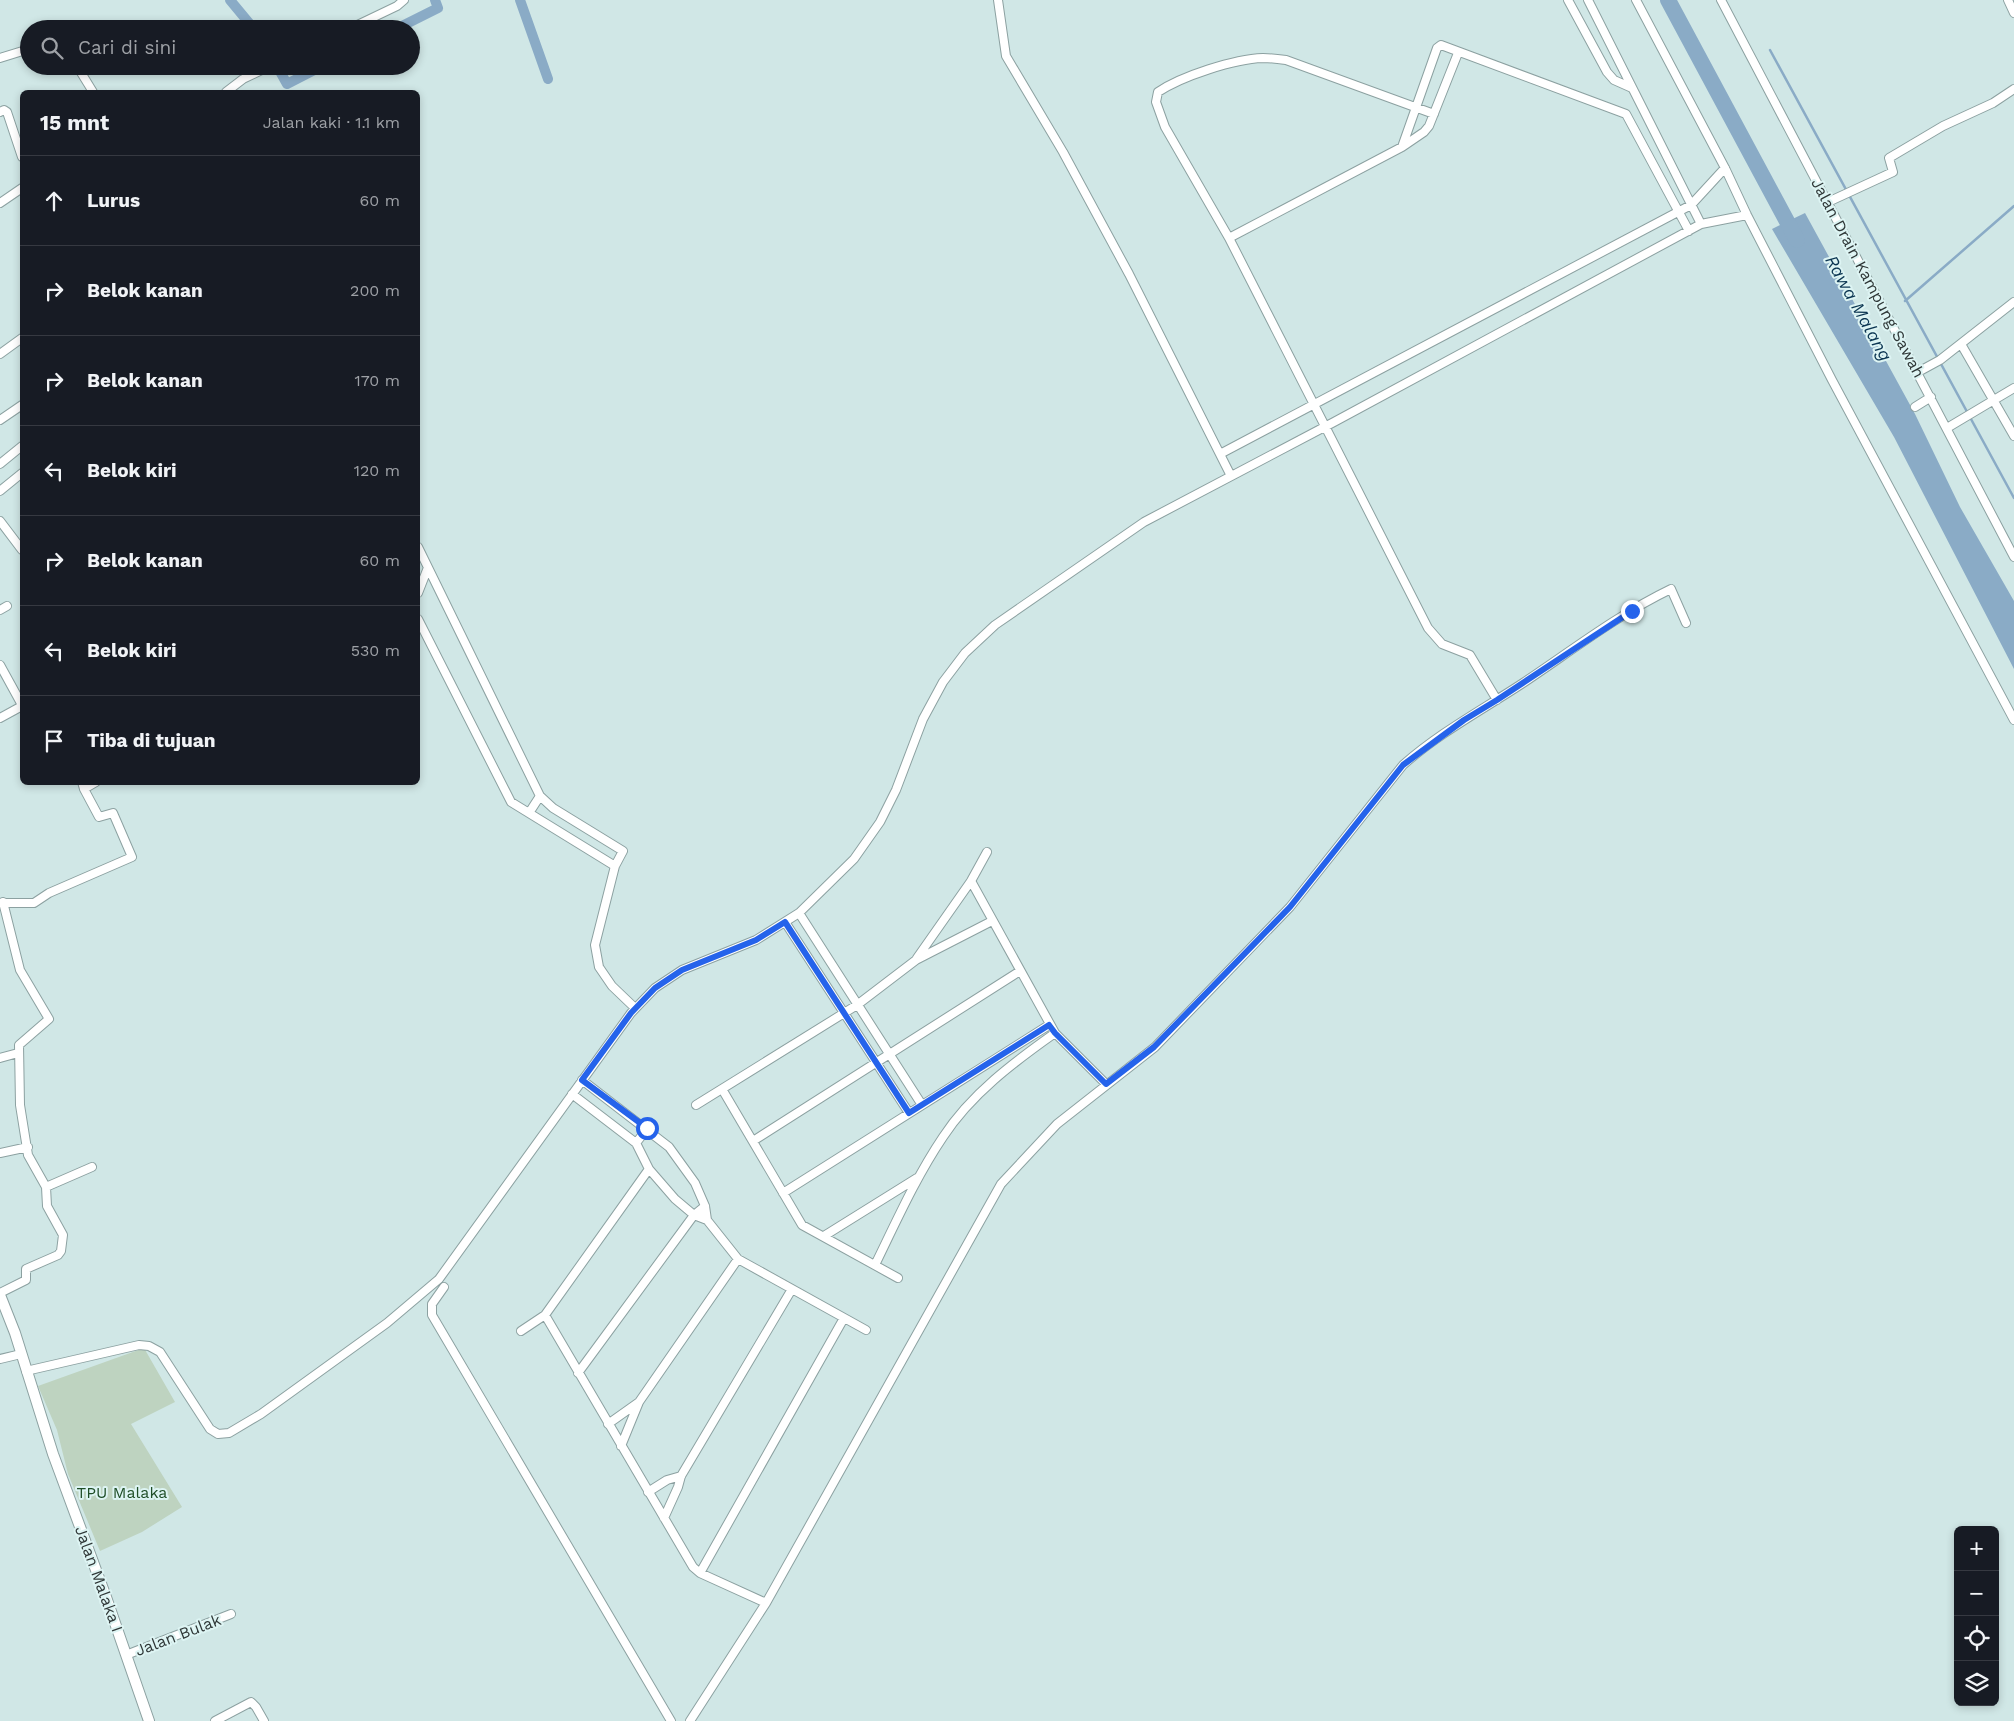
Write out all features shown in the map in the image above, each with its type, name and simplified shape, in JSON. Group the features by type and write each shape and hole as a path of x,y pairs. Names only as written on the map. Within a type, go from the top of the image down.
{"street":[{"path":"368,20 397,6 404,0"},
{"path":"998,0 1006,56 1063,152 1129,274 1233,475"},
{"path":"1568,0 1607,72 1614,80 1632,88"},
{"path":"1588,0 1701,224"},
{"path":"1636,0 1725,168 1747,215 2014,720"},
{"name":"Jalan Drain Kampung Sawah","path":"1721,0 2014,557"},
{"path":"2008,0 2014,13"},
{"path":"1402,147 1437,48 1440,45 1626,114 1689,231"},
{"path":"0,58 20,52"},
{"path":"1229,238 1402,147 1424,132 1434,114 1458,53"},
{"path":"1434,114 1286,60 1262,58 1189,76 1158,92 1156,102 1165,127 1229,238 1428,628 1442,644 1470,656 1497,700"},
{"path":"83,75 92,90"},
{"path":"229,90 251,75"},
{"path":"1828,202 1893,172 1889,158 1943,126 1993,103 2014,90"},
{"path":"0,112 4,110 7,112 20,151"},
{"path":"1221,453 1691,205 1725,168"},
{"path":"0,204 20,189"},
{"path":"26,1370 130,1347 149,1346 160,1352 210,1429 218,1434 229,1433 261,1414 387,1323 439,1279 582,1080 636,1008 655,988 682,970 756,940 785,922 798,913 854,859 880,822 896,790 923,719 943,682 965,653 994,625 1144,522 1325,427 1701,224 1747,215"},
{"path":"1918,372 1940,360 2014,302"},
{"path":"0,354 20,339"},
{"path":"1961,344 2014,436"},
{"path":"1947,428 2014,388"},
{"path":"1915,407 1931,397"},
{"path":"0,420 20,406"},
{"path":"0,464 20,448"},
{"path":"0,490 20,475"},
{"path":"0,521 20,547"},
{"path":"420,552 427,570 540,796 553,808 623,851 615,866 595,945 599,967 612,986 636,1008"},
{"path":"420,588 427,570"},
{"path":"691,1721 766,1604 1002,1184 1057,1124 1154,1047 1290,907 1403,765 1414,755 1464,720 1632,611 1671,589 1686,622"},
{"path":"420,623 511,802 615,866"},
{"path":"0,665 20,701"},
{"path":"0,718 20,706"},
{"path":"0,1058 18,1050 49,1019 20,970 1,902 34,903 48,893 120,864 132,857 112,813 99,817 83,786"},
{"path":"529,813 540,796"},
{"path":"916,960 971,881 987,852"},
{"path":"971,881 1049,1025 1106,1084"},
{"path":"798,913 922,1105"},
{"path":"696,1105 844,1013 916,960 992,921"},
{"path":"785,922 909,1113"},
{"path":"753,1141 1020,970"},
{"path":"783,1193 1049,1025"},
{"path":"875,1265 919,1177 944,1135 969,1105 997,1077 1055,1033"},
{"path":"0,1294 26,1280 26,1270 58,1255 61,1251 63,1234 48,1206 46,1187 28,1155 20,1105 18,1050"},
{"path":"582,1080 647,1128 669,1147 686,1168 705,1206 707,1220 738,1259 866,1330"},
{"path":"722,1089 802,1225 898,1278"},
{"path":"572,1094 636,1143 649,1169 675,1199 694,1215 707,1220"},
{"path":"636,1143 647,1128"},
{"path":"0,1153 28,1147"},
{"path":"46,1187 92,1167"},
{"path":"521,1331 545,1315 649,1169"},
{"path":"824,1236 919,1177"},
{"path":"578,1373 694,1215 705,1206"},
{"path":"621,1446 639,1402 738,1259"},
{"path":"444,1288 432,1304 432,1315 671,1721"},
{"path":"664,1518 678,1488 680,1476 792,1289"},
{"name":"Jalan Malaka I","path":"0,1294 53,1454 149,1721"},
{"path":"545,1315 693,1567 700,1573 766,1604"},
{"path":"700,1573 844,1318"},
{"path":"0,1360 21,1354"},
{"path":"608,1424 639,1402"},
{"path":"648,1492 667,1480 680,1476"},
{"name":"Jalan Bulak","path":"126,1655 231,1614"},
{"path":"214,1721 251,1702 264,1721"}],"green space":[{"name":"TPU Malaka","path":"144,1348 175,1402 131,1424 182,1507 142,1532 100,1551 68,1474 57,1430 38,1386"}],"water":[{"path":"1805,213 1915,414 1960,507 2014,601 2014,669 1894,437 1772,229"}],"waterway":[{"path":"230,0 247,20"},
{"path":"414,20 438,8 435,0"},
{"path":"520,0 548,79"},
{"name":"Rawa Malang","path":"1668,0 1797,240"},
{"path":"1770,50 2014,498"},
{"path":"282,75 287,84 304,75"},
{"path":"1905,301 2014,206"}],"route":[{"path":"647,1128 582,1080 631,1013 655,988 682,970 756,940 785,922 909,1113 1049,1025 1106,1084 1154,1047 1290,907 1403,765 1414,755 1464,720 1632,611"}]}
